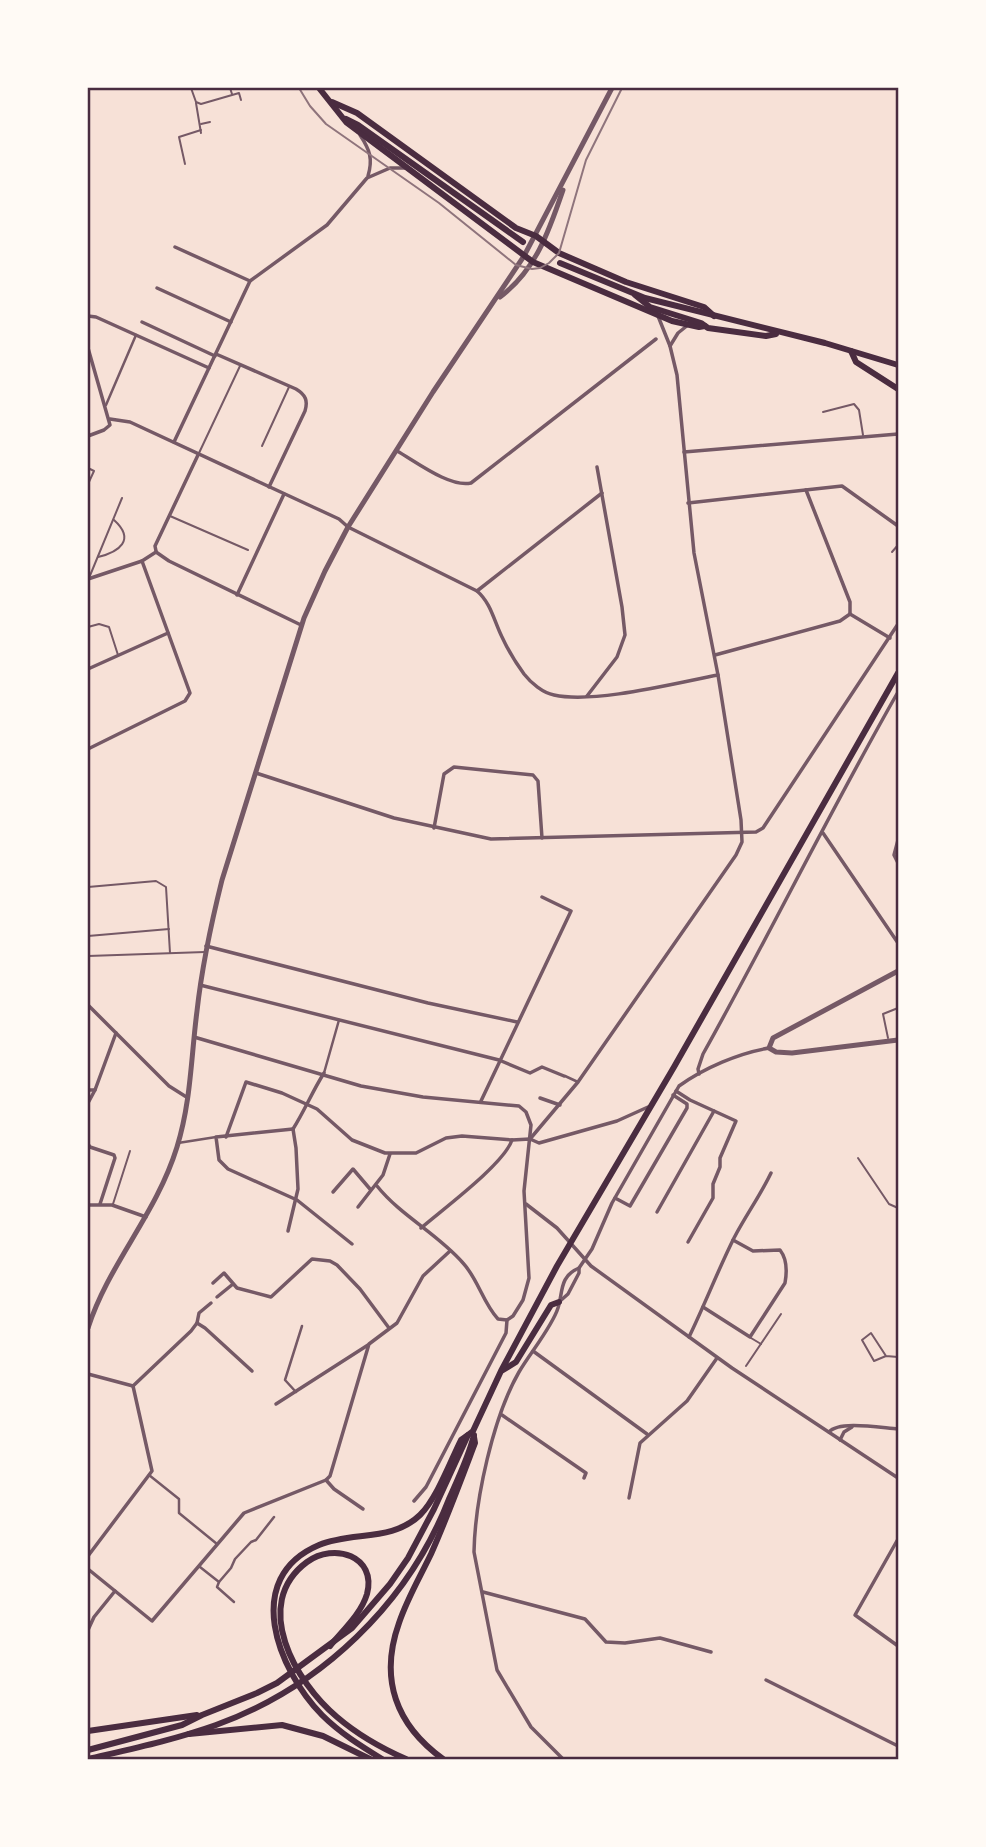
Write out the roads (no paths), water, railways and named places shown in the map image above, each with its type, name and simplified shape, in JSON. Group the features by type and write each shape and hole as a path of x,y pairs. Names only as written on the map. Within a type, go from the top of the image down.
{"main road":[{"path":"318,88 341,117 523,242"},
{"path":"328,101 357,113 516,228 536,236 564,255 626,282 704,307 714,316"},
{"path":"344,108 357,127 405,168 533,262 658,316 688,325 705,326"},
{"path":"560,263 633,294 898,365"},
{"path":"633,294 650,307 715,329 766,336 779,333"},
{"path":"851,351 856,362 898,389"},
{"path":"879,359 898,360"},
{"path":"889,688 898,666"},
{"path":"88,1750 182,1725 277,1683 352,1628 408,1558 502,1371 571,1242 898,673"},
{"path":"502,1371 516,1362 551,1305 559,1302"},
{"path":"88,1759 189,1734 244,1714 283,1695 322,1668 380,1614 418,1564 442,1518 472,1434"},
{"path":"382,1759 345,1735 322,1715 302,1692 278,1643 273,1621 279,1583 301,1555 319,1545 337,1539 388,1533 404,1527 421,1514 430,1502 461,1440 472,1434"},
{"path":"443,1759 419,1740 402,1716 392,1688 391,1654 400,1620 446,1517 475,1443 472,1434"},
{"path":"330,1646 355,1617 368,1589 367,1575 360,1563 339,1552 322,1553 296,1572 281,1604 280,1621 284,1639 300,1676 325,1706 379,1747 406,1759"},
{"path":"88,1731 202,1715"},
{"path":"189,1734 282,1725 323,1736 370,1759"}],"street":[{"path":"88,1328 100,1294 162,1188 178,1143 188,1098 205,949 222,880 302,625 348,527 433,392 524,256 568,177 612,88"},
{"path":"174,442 250,281 327,225 367,178 372,163 371,156 357,127"},
{"path":"367,178 390,168 405,168"},
{"path":"497,299 512,288 533,262 544,242 568,177"},
{"path":"176,247 250,281"},
{"path":"157,288 230,322"},
{"path":"88,316 96,317 209,368"},
{"path":"530,1139 578,1082 737,855 742,832 715,656 694,553 677,375 670,346 658,316"},
{"path":"142,322 302,393 307,404 305,411 270,487"},
{"path":"670,346 678,333 688,325"},
{"path":"106,405 136,335"},
{"path":"397,451 446,479 458,484 471,483 656,339"},
{"path":"88,348 110,419 110,425 104,430 88,436"},
{"path":"110,419 130,422 339,519 348,527 477,591 485,597 503,639 531,681 552,695 620,693 718,675"},
{"path":"684,452 898,434"},
{"path":"156,552 155,547 198,455"},
{"path":"587,696 617,657 625,635 597,467"},
{"path":"688,503 842,486 898,526"},
{"path":"806,490 850,601 850,614"},
{"path":"237,595 284,494"},
{"path":"477,591 602,494"},
{"path":"156,552 237,595 302,625"},
{"path":"88,579 142,561 156,552"},
{"path":"88,749 185,701 190,693 142,561"},
{"path":"715,656 840,621 850,614"},
{"path":"850,614 890,638"},
{"path":"256,773 394,818 491,839 756,832 762,828 898,624"},
{"path":"88,669 168,633"},
{"path":"699,1074 703,1054 898,692"},
{"path":"434,828 444,774 454,767 533,775 538,781 542,838"},
{"path":"822,833 898,943"},
{"path":"898,840 894,855 898,863"},
{"path":"481,1102 571,911 542,897"},
{"path":"205,949 517,1022"},
{"path":"769,1048 773,1038 898,971"},
{"path":"200,985 499,1060 530,1073 542,1067 578,1082"},
{"path":"88,1005 169,1086 188,1098"},
{"path":"288,1231 297,1200 293,1129 324,1073 339,1020"},
{"path":"88,1103 116,1033"},
{"path":"194,1037 324,1073 329,1078 398,1093 524,1109 531,1125 525,1171 529,1278 523,1300 513,1316 507,1320 498,1319 464,1264 377,1186"},
{"path":"559,1302 568,1294 615,1198 675,1093 685,1082 745,1053 769,1048 776,1052 792,1053 898,1040"},
{"path":"226,1137 246,1082 282,1093 317,1109 352,1140 390,1154 416,1153 446,1138 462,1136 530,1139 538,1143 617,1121 652,1105"},
{"path":"88,1090 95,1090"},
{"path":"675,1093 736,1121 720,1158 720,1167 713,1184 713,1198 688,1242"},
{"path":"615,1198 630,1206 687,1108 687,1104 675,1093"},
{"path":"540,1098 560,1105"},
{"path":"657,1212 714,1111"},
{"path":"178,1143 293,1129"},
{"path":"216,1137 219,1160 223,1166 297,1200 352,1244"},
{"path":"421,1228 494,1165 509,1149 512,1140"},
{"path":"88,1144 114,1155 115,1158 100,1204"},
{"path":"358,1207 370,1189 377,1186 390,1154"},
{"path":"333,1192 353,1169 370,1189"},
{"path":"689,1337 733,1240 752,1204 759,1199 771,1173"},
{"path":"526,1204 557,1228 591,1266 717,1358 898,1478"},
{"path":"88,1205 112,1205 146,1217"},
{"path":"703,1307 750,1337 785,1283 787,1273 784,1255 779,1250 753,1251 733,1240"},
{"path":"276,1405 397,1323 423,1276 450,1251"},
{"path":"213,1283 225,1273 233,1284 247,1291 274,1297 312,1259 330,1261 360,1289 389,1329"},
{"path":"563,1759 531,1727 497,1670 474,1552 475,1522 492,1442 512,1385 558,1308 562,1285 575,1269 579,1268"},
{"path":"217,1297 233,1284"},
{"path":"133,1386 191,1331 200,1313 211,1303"},
{"path":"414,1501 426,1487 487,1370 506,1333 507,1320"},
{"path":"197,1323 252,1371"},
{"path":"296,1392 285,1380 303,1326"},
{"path":"326,1480 369,1344"},
{"path":"533,1351 647,1434"},
{"path":"629,1498 637,1448 647,1434 687,1401 717,1358"},
{"path":"88,1374 133,1386"},
{"path":"88,1556 152,1471 133,1386"},
{"path":"502,1415 586,1473 584,1478"},
{"path":"829,1432 834,1427 845,1425 898,1429 898,1416"},
{"path":"840,1440 844,1432 854,1426"},
{"path":"149,1475 178,1499 178,1513 218,1545"},
{"path":"326,1480 334,1489 363,1508"},
{"path":"88,1569 152,1621 244,1513 326,1480"},
{"path":"234,1602 217,1587 219,1582 235,1559 256,1540 274,1517"},
{"path":"898,1539 855,1615 898,1646"},
{"path":"200,1567 219,1582"},
{"path":"88,1630 93,1617 115,1591"},
{"path":"483,1592 586,1619 606,1642 625,1643 660,1638 711,1652"},
{"path":"766,1680 898,1746"}],"lane":[{"path":"185,164 179,137 201,132 191,88"},
{"path":"230,88 232,95"},
{"path":"196,102 201,104 239,93 241,100"},
{"path":"200,124 210,122"},
{"path":"198,455 240,365"},
{"path":"262,446 289,387"},
{"path":"823,412 854,404 859,410 863,436"},
{"path":"88,468 94,471 88,484"},
{"path":"88,579 122,499"},
{"path":"169,516 248,550"},
{"path":"97,557 118,550 123,545 124,537 120,526 113,519"},
{"path":"892,552 898,545"},
{"path":"88,627 99,624 109,627 118,656"},
{"path":"88,887 156,881 166,887 170,953"},
{"path":"88,936 169,929"},
{"path":"88,956 205,949"},
{"path":"888,1041 883,1014 898,1008"},
{"path":"112,1205 130,1151"},
{"path":"858,1158 889,1204 898,1209"},
{"path":"746,1366 781,1314"},
{"path":"886,1356 871,1334 862,1340 874,1362 886,1356 898,1357"},
{"path":"750,1337 761,1345"}],"tram line":[{"path":"299,88 326,124 439,203 516,265 532,269 549,263 559,253 586,160 622,88"}]}
